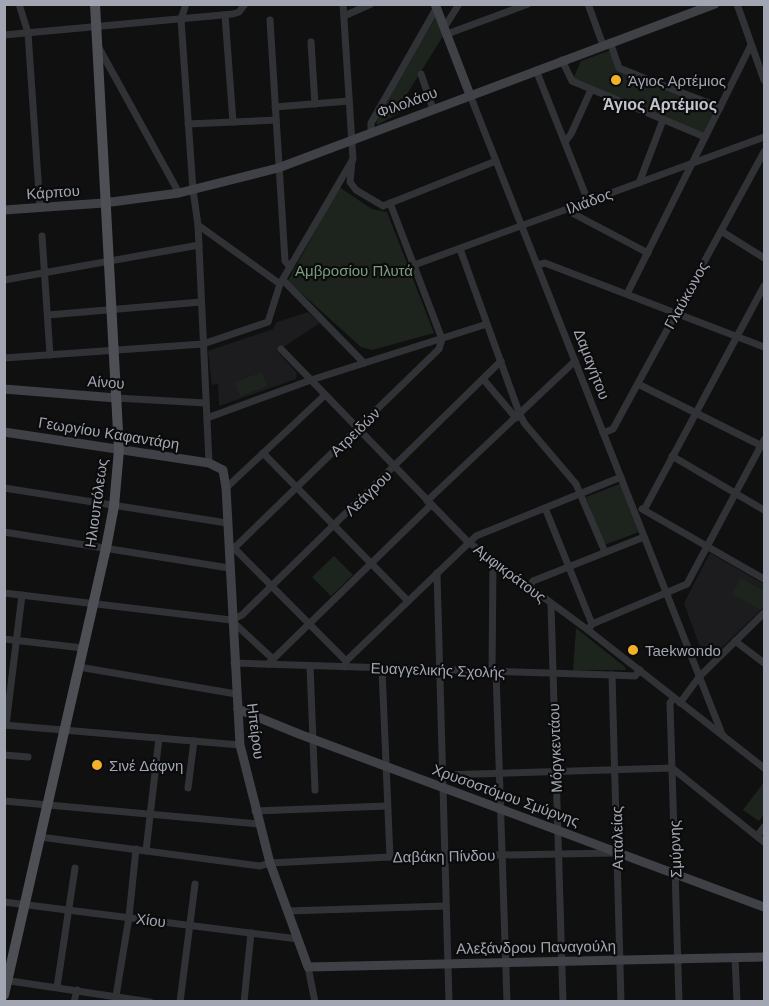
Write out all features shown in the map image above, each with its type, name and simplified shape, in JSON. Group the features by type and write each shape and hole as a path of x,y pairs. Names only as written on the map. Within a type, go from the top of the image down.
{"main road":[{"name":"Ηλιουπόλεως","path":"4,995 114,506 119,450 95,4"}],"street":[{"path":"19,4 28,33 40,208"},
{"path":"186,4 181,19 182,43 193,190 198,225 209,463"},
{"path":"4,35 225,15 239,12 245,4"},
{"path":"343,4 352,139 350,182 356,190 380,205 390,203 496,161"},
{"path":"344,16 371,4"},
{"path":"445,31 459,4"},
{"path":"445,31 528,4"},
{"path":"588,4 619,68 720,108"},
{"name":"Φιλολάου","path":"104,203 179,193 278,168 371,131 715,4"},
{"path":"737,4 752,45 761,60 765,80"},
{"path":"371,131 372,123 436,7"},
{"name":"Δαμαγήτου","path":"436,7 722,734"},
{"path":"225,15 233,122"},
{"path":"270,20 285,261 290,267"},
{"path":"310,42 315,104"},
{"path":"96,43 179,193"},
{"path":"627,294 752,45"},
{"path":"562,60 572,81 705,137"},
{"path":"536,70 588,201"},
{"path":"421,74 433,109"},
{"path":"565,142 591,90"},
{"path":"275,107 349,101"},
{"path":"188,124 276,120"},
{"path":"639,183 663,120"},
{"name":"Ιλιάδος","path":"414,265 765,137"},
{"name":"Γλαύκωνος","path":"603,434 613,429 765,152"},
{"path":"4,358 203,344 268,322 281,282 352,159"},
{"name":"Κάρπου","path":"4,210 104,203"},
{"path":"390,203 442,339"},
{"path":"568,208 574,214 648,253"},
{"path":"198,225 281,282 364,363"},
{"path":"721,231 765,258"},
{"path":"42,236 50,355"},
{"path":"4,280 199,245"},
{"path":"460,249 501,361 518,416"},
{"path":"537,265 545,263 765,347"},
{"path":"644,510 765,286"},
{"path":"48,315 201,302"},
{"path":"207,418 311,380 487,324"},
{"name":"Ατρειδών","path":"231,551 439,349 442,339"},
{"name":"Αμφικράτους","path":"281,349 467,541 528,588 590,627 677,700 764,768"},
{"name":"Λεάγρου","path":"231,620 242,615 501,361"},
{"path":"4,593 231,620 270,661 575,361"},
{"path":"483,379 518,416 581,493 605,552"},
{"path":"545,508 590,627 687,584 764,442 638,384"},
{"name":"Αίνου","path":"4,389 206,404"},
{"path":"226,488 325,395"},
{"name":"Γεωργίου Καφαντάρη","path":"4,432 209,463"},
{"path":"263,453 369,564 408,601"},
{"path":"672,456 765,510"},
{"name":"Ηπείρου","path":"209,463 223,470 226,488 231,551 229,567 231,620 240,745 258,824 308,967 315,1002"},
{"path":"231,551 272,586 345,664 467,541 621,477"},
{"path":"4,488 227,523"},
{"path":"633,508 644,510 765,579"},
{"path":"4,532 229,567"},
{"path":"528,588 533,581 644,537"},
{"path":"493,562 494,672 500,774 507,1002"},
{"path":"437,573 449,1002"},
{"path":"22,595 5,725 240,745"},
{"name":"Μόργκεντάου","path":"551,604 563,1002"},
{"path":"677,700 735,640 765,613"},
{"path":"4,639 83,648"},
{"path":"735,640 765,663"},
{"name":"Ευαγγελικής Σχολής","path":"234,663 270,661 310,666 345,664 382,669 634,676 640,670"},
{"path":"310,666 315,790"},
{"path":"79,667 236,694"},
{"path":"382,669 390,857"},
{"name":"Ατταλείας","path":"612,675 621,1002"},
{"name":"Σμύρνης","path":"677,700 670,703 680,1002"},
{"name":"Χρυσοστόμου Σμύρνης","path":"237,709 313,740 764,906"},
{"path":"146,850 159,738"},
{"path":"188,788 194,741"},
{"path":"4,755 28,757"},
{"path":"442,775 672,768 765,842"},
{"path":"4,801 258,824"},
{"path":"255,811 387,806"},
{"path":"757,836 765,827"},
{"name":"Δαβάκη Πίνδου","path":"40,837 260,866 270,863 444,855 618,853"},
{"path":"116,996 129,917 136,849"},
{"path":"57,987 75,867"},
{"path":"180,1002 195,884"},
{"name":"Χίου","path":"4,902 298,939"},
{"path":"288,911 446,906"},
{"path":"244,1002 251,933"},
{"path":"735,957 737,1002"},
{"name":"Αλεξάνδρου Παναγούλη","path":"308,967 765,957"},
{"path":"6,980 150,1002"},
{"path":"74,1002 76,990"}],"shaded area":[{"path":"308,312 320,323 277,351 297,373 296,379 219,406 218,384 212,385 208,351 273,329 277,322"},
{"path":"710,553 764,584 764,607 710,659 704,658 684,603"}],"green space":[{"path":"436,17 443,36 402,102 405,110 377,125 376,119"},
{"path":"614,49 621,67 718,102 702,137 573,79 581,61"},
{"name":"Αμβροσίου Πλυτά","path":"339,187 372,209 387,212 434,333 372,350 361,347 288,281"},
{"path":"262,372 267,386 240,396 235,382"},
{"path":"620,484 639,532 604,545 586,497"},
{"path":"334,556 353,575 331,596 312,577"},
{"path":"741,578 764,591 764,603 761,610 732,594"},
{"path":"576,628 625,667 626,670 573,670"},
{"path":"764,782 764,814 759,821 743,810"}],"place":[{"name":"Άγιος Αρτέμιος","path":"616,80"},
{"name":"Taekwondo","path":"633,650"},
{"name":"Σινέ Δάφνη","path":"97,765"}],"district":[{"name":"Άγιος Αρτέμιος","path":"660,104"}]}
